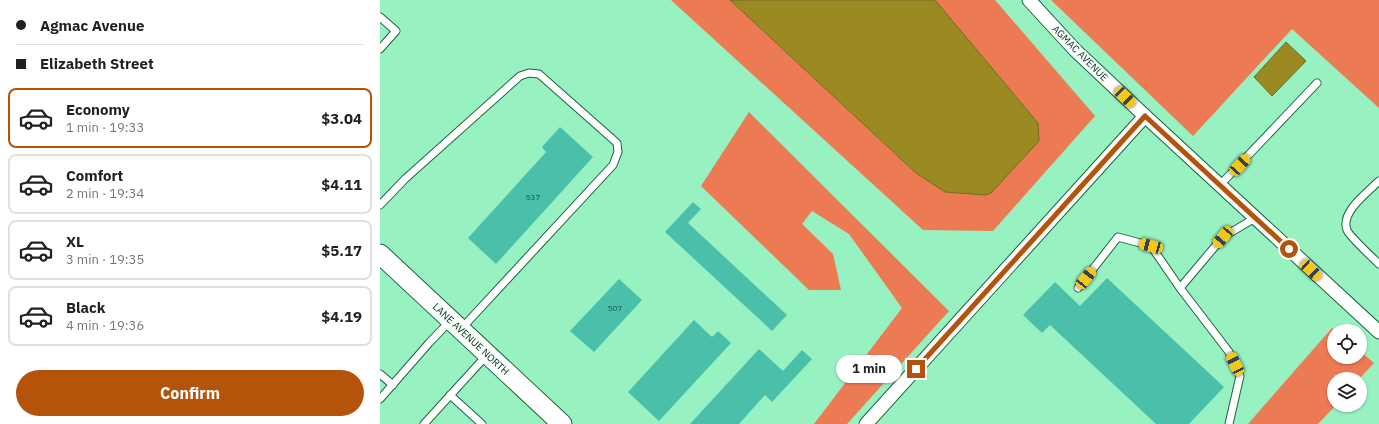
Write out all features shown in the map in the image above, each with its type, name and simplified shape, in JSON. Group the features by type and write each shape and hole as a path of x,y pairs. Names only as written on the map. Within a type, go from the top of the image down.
{"main road":[{"name":"LANE AVENUE NORTH","path":"380,254 562,424"}],"street":[{"name":"AGMAC AVENUE","path":"1029,0 1075,50 1379,332"},
{"path":"866,424 1145,116"}],"lane":[{"path":"380,17 396,31 380,49"},
{"path":"380,205 405,179 520,76 529,73 539,74 617,143 618,152 613,164 456,325 429,343 380,399"},
{"path":"1220,185 1316,83"},
{"path":"1379,181 1352,207 1346,221 1347,231 1379,264"},
{"path":"1180,288 1223,237 1255,218"},
{"path":"1078,288 1118,237 1151,246 1180,288 1229,352 1240,376 1229,424"},
{"path":"424,424 488,354"},
{"path":"380,374 393,385"},
{"path":"450,395 482,424"}],"shaded area":[{"path":"671,0 730,0 916,173 945,192 1038,123 935,0 995,0 1095,116 993,231 923,230"},
{"path":"730,0 935,0 1038,123 1039,141 991,193 986,195 945,192 916,173"},
{"path":"1051,0 1379,0 1379,108 1292,29 1193,136"},
{"path":"1286,42 1306,61 1272,96 1254,77"},
{"path":"749,112 949,311 847,424 814,424 902,308 849,234 812,211 802,224 833,254 841,290 809,290 701,186"},
{"path":"1327,334 1327,364 1367,364 1367,357 1374,363 1366,372 1327,372 1327,412 1329,412 1318,424 1248,424"}],"building":[{"path":"560,127 593,157 496,264 468,238 546,152 542,147"},
{"path":"693,202 701,209 688,223 787,315 772,331 665,232"},
{"path":"1107,278 1224,387 1189,424 1156,424 1050,325 1042,333 1023,315 1055,282 1080,306"},
{"path":"619,279 642,300 594,352 570,331"},
{"path":"694,320 712,337 718,331 731,343 659,421 628,392"},
{"path":"759,349 783,371 802,350 812,359 772,402 765,395 739,424 690,424"}],"route":[{"path":"916,369 1145,116 1289,249"}]}
